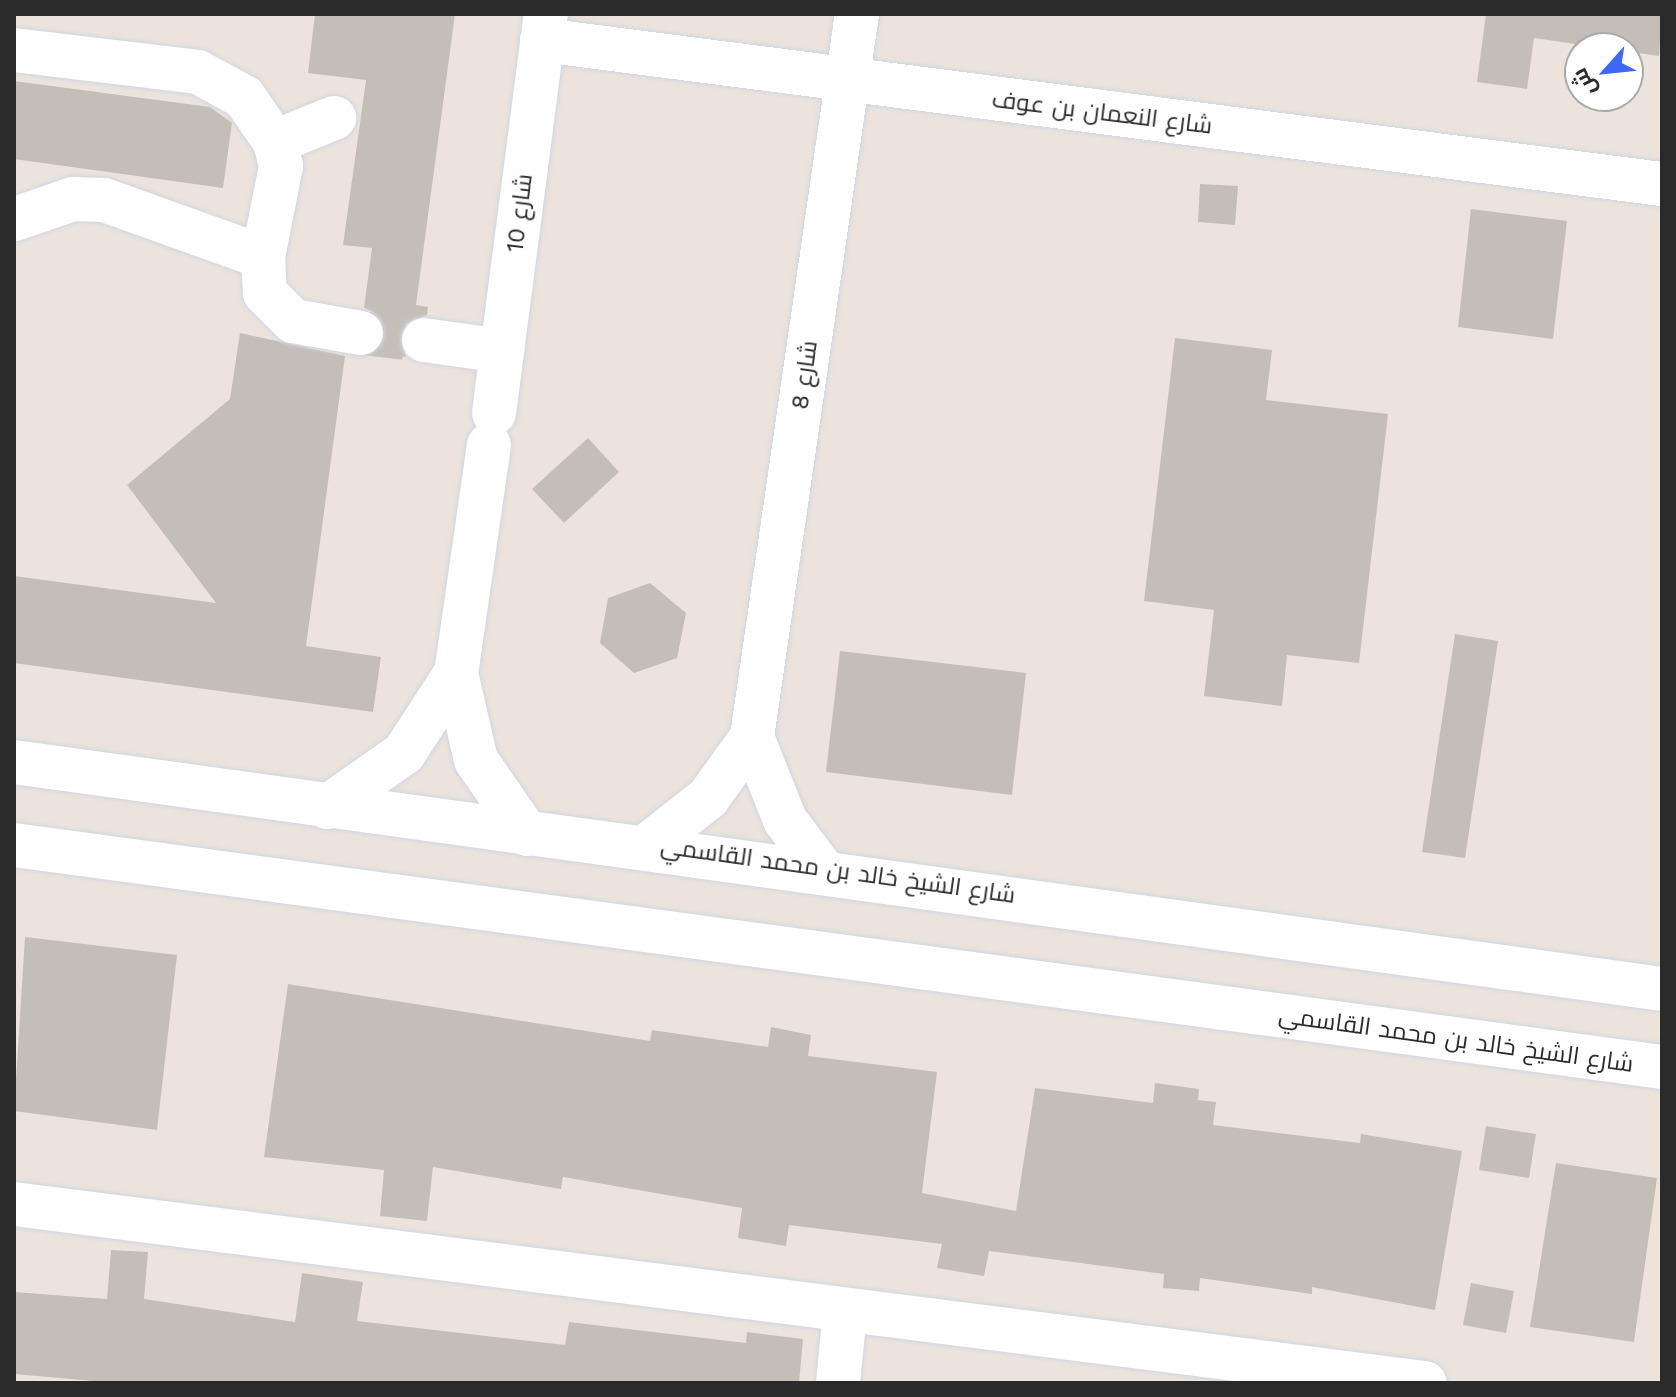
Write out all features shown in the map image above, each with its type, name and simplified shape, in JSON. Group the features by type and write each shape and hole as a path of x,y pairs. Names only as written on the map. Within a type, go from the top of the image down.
{"street":[{"name":"شارع 8","path":"648,845 708,798 752,737 857,14"},
{"name":"شارع النعمان بن عوف","path":"544,27 848,81 1662,184"},
{"name":"شارع 10","path":"527,834 476,760 456,673 492,429 544,27"},
{"path":"14,50 198,72 244,97 275,142 279,193 263,257 265,293 276,310 293,321 361,333"},
{"path":"275,142 334,118"},
{"path":"15,219 73,199 104,200 263,257"},
{"path":"424,340 502,351"},
{"name":"شارع 10","path":"327,807 404,753 456,673"},
{"path":"752,737 785,820 821,868"},
{"name":"شارع الشيخ خالد بن محمد القاسمي","path":"14,762 527,834 648,845 821,868 1662,989"},
{"name":"شارع الشيخ خالد بن محمد القاسمي","path":"14,845 1662,1067"},
{"path":"14,1204 845,1312 1425,1383"},
{"path":"838,1383 845,1312"}],"building":[{"path":"315,14 455,14 416,305 428,307 427,315 404,325 399,337 406,357 376,352 386,337 378,314 364,308 372,248 343,245 366,80 308,73"},
{"path":"1486,14 1662,14 1659,56 1644,54 1644,32 1564,32 1564,42 1534,38 1527,89 1477,82"},
{"path":"14,81 210,107 232,123 223,188 14,159"},
{"path":"1200,184 1238,186 1235,225 1198,222"},
{"path":"1471,209 1567,221 1553,339 1458,327"},
{"path":"240,333 345,356 306,646 381,657 373,712 14,663 14,576 216,603 127,485 230,399"},
{"path":"1175,338 1272,350 1266,400 1388,414 1359,663 1287,655 1282,706 1204,696 1214,610 1144,601"},
{"path":"588,438 619,472 564,523 532,489"},
{"path":"650,583 686,613 677,658 634,673 600,643 608,598"},
{"path":"1455,634 1498,641 1465,858 1422,852"},
{"path":"840,651 1026,673 1012,795 826,772"},
{"path":"25,937 177,955 157,1130 14,1111"},
{"path":"288,984 650,1041 652,1030 768,1047 771,1027 811,1035 808,1056 937,1072 922,1193 1016,1211 1035,1088 1153,1103 1155,1083 1199,1089 1198,1100 1216,1102 1213,1125 1360,1143 1361,1134 1462,1151 1435,1310 1312,1287 1312,1294 1200,1278 1199,1291 1163,1288 1164,1274 989,1251 984,1276 937,1268 942,1244 789,1225 786,1246 738,1238 742,1208 563,1177 561,1189 433,1167 427,1221 380,1216 384,1170 264,1157"},
{"path":"1486,1126 1536,1134 1529,1178 1479,1170"},
{"path":"1556,1163 1657,1178 1634,1342 1530,1327"},
{"path":"111,1250 148,1252 144,1299 295,1322 302,1273 363,1282 357,1321 565,1345 569,1322 746,1343 747,1332 803,1339 799,1383 116,1383 14,1374 14,1292 107,1299"},
{"path":"1471,1283 1514,1291 1506,1333 1463,1325"}],"tunnel":[{"path":"361,333 424,340"}]}
